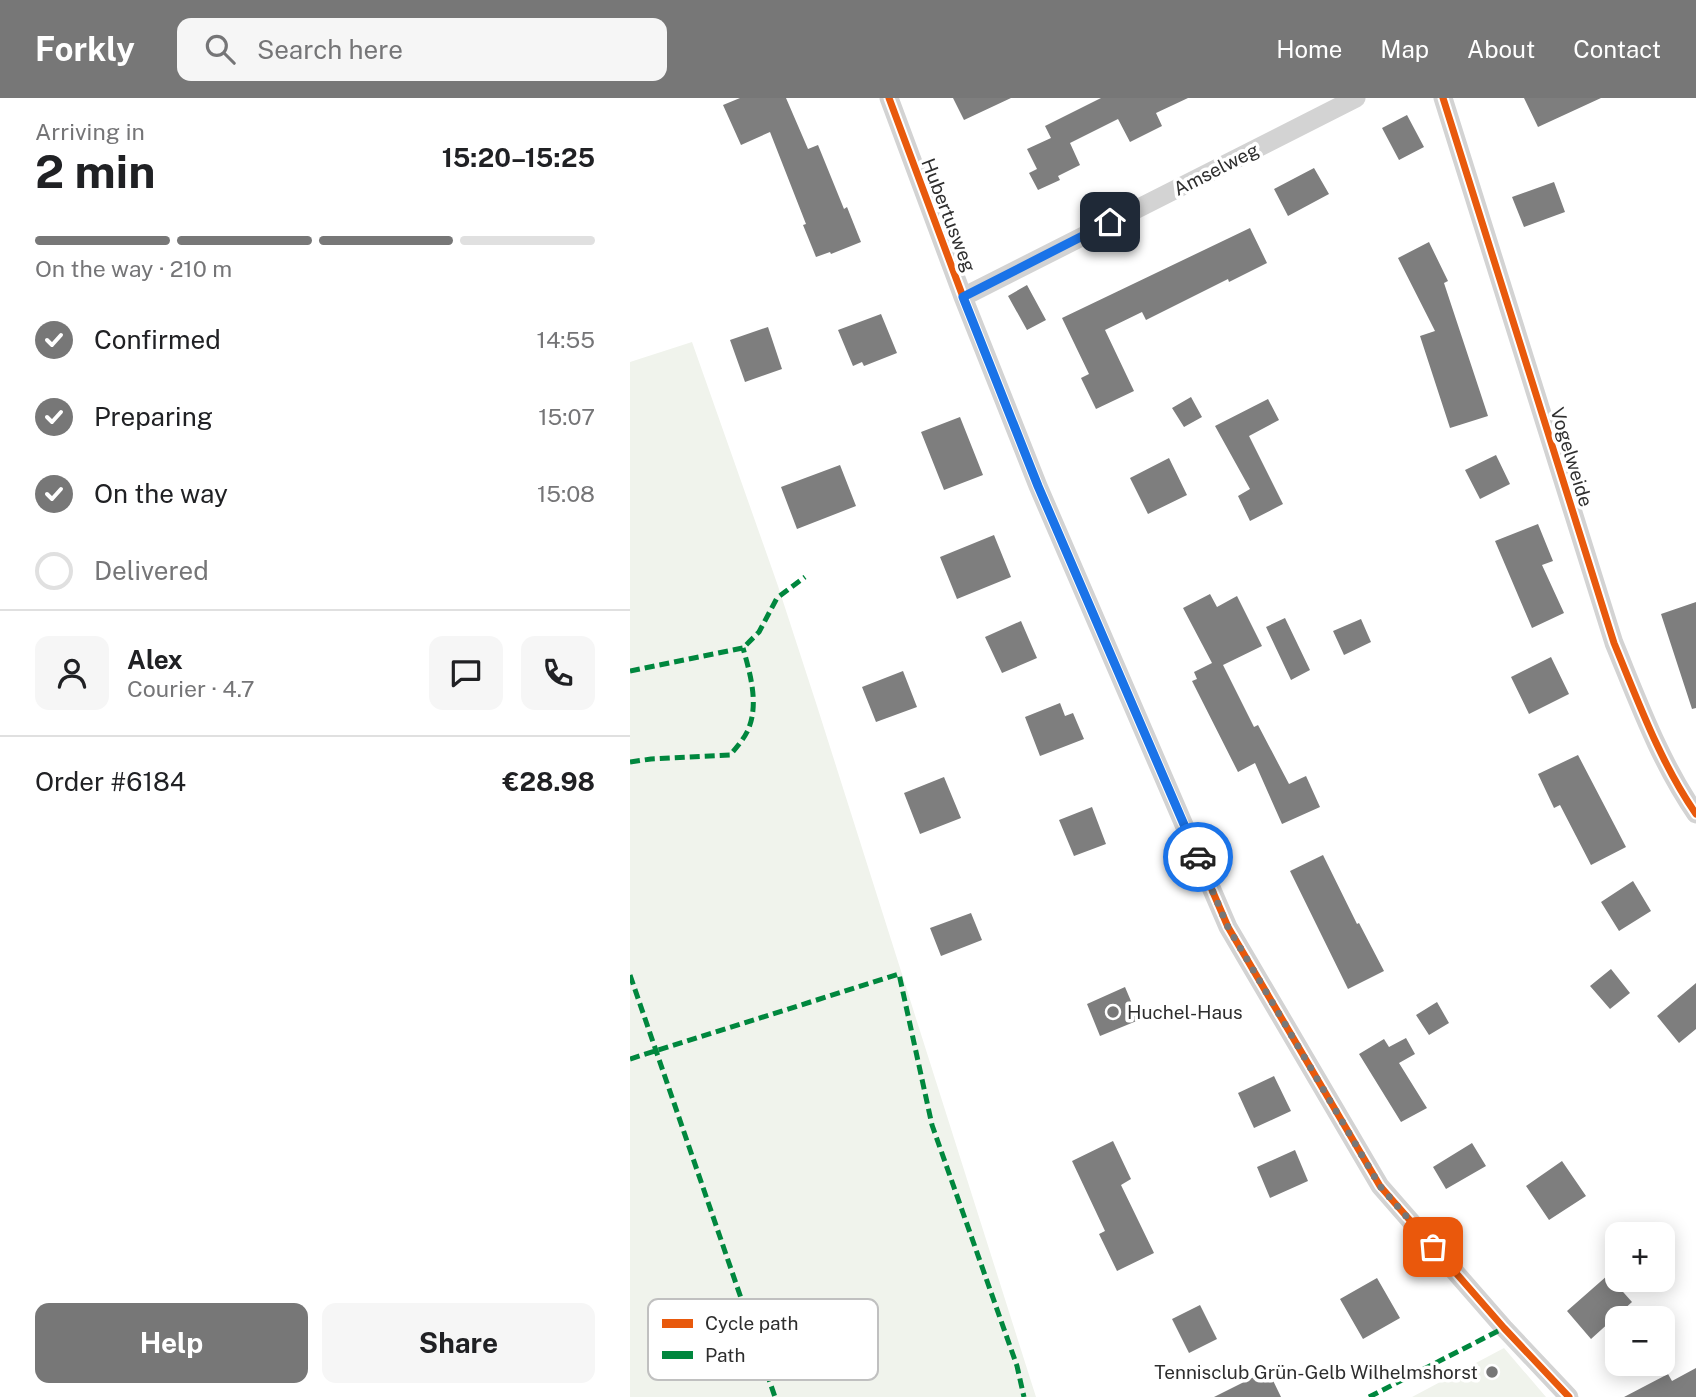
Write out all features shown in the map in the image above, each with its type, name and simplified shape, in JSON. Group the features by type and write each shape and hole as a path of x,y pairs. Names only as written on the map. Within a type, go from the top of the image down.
{"street":[{"name":"Hubertusweg","path":"889,98 963,297 1038,486 1228,927 1380,1186 1504,1328 1569,1397"},
{"name":"Amselweg","path":"963,297 1356,98"},
{"name":"Vogelweide","path":"1443,98 1614,643 1648,726 1681,792 1696,814"}],"shaded area":[{"path":"692,342 778,586 1036,1397 630,1397 630,362"},
{"name":"Tennisclub Grün-Gelb Wilhelmshorst","path":"1504,1348 1546,1397 1412,1397"}],"building":[{"path":"740,98 786,98 808,149 818,145 844,209 847,207 861,242 816,257 770,132 741,145 723,105"},
{"path":"953,98 1011,98 964,120"},
{"path":"1101,98 1188,98 1156,113 1162,126 1130,142 1118,119 1070,143 1080,165 1058,176 1060,180 1038,190 1029,173 1037,169 1027,149 1051,138 1045,126"},
{"path":"1524,98 1601,98 1538,127"},
{"path":"1407,115 1424,147 1399,160 1382,128"},
{"path":"1314,168 1329,194 1288,216 1274,189"},
{"path":"1554,182 1565,212 1524,227 1512,197"},
{"path":"1250,228 1267,263 1229,282 1228,279 1146,320 1142,312 1105,330 1134,391 1096,409 1081,378 1089,374 1062,318"},
{"path":"1429,242 1448,281 1444,283 1488,416 1450,428 1420,336 1435,331 1398,258"},
{"path":"1027,285 1046,320 1027,330 1008,296"},
{"path":"881,314 897,353 864,366 862,362 853,366 838,330"},
{"path":"768,327 782,369 745,382 730,340"},
{"path":"1191,397 1202,417 1184,427 1172,408"},
{"path":"1268,399 1279,420 1249,436 1283,504 1250,521 1238,496 1250,489 1215,426"},
{"path":"960,417 983,475 944,490 921,432"},
{"path":"1496,455 1510,484 1480,499 1465,470"},
{"path":"1169,458 1187,495 1148,514 1130,478"},
{"path":"840,465 856,506 797,529 781,487"},
{"path":"1538,524 1553,561 1542,565 1564,613 1532,628 1495,541"},
{"path":"994,535 1011,577 957,599 940,557"},
{"path":"1210,594 1217,607 1237,596 1262,646 1223,665 1254,727 1258,725 1289,784 1306,776 1320,807 1282,824 1255,763 1238,772 1192,681 1197,679 1194,672 1212,663 1183,608"},
{"path":"1696,602 1696,708 1692,709 1661,614"},
{"path":"1285,618 1310,670 1291,680 1266,627"},
{"path":"1361,619 1371,642 1344,655 1333,631"},
{"path":"1021,621 1037,658 1002,673 985,637"},
{"path":"1551,657 1569,694 1529,714 1511,677"},
{"path":"903,671 917,707 876,722 862,687"},
{"path":"1060,703 1065,716 1073,713 1084,739 1040,756 1025,717"},
{"path":"1578,755 1626,847 1591,865 1560,805 1554,808 1538,774"},
{"path":"944,777 961,818 920,834 904,793"},
{"path":"1092,807 1106,844 1074,856 1059,820"},
{"path":"1323,855 1384,971 1348,989 1290,871"},
{"path":"1633,881 1651,911 1619,931 1601,902"},
{"path":"971,913 982,940 941,956 930,928"},
{"path":"1611,969 1630,993 1610,1009 1590,986"},
{"path":"1696,983 1696,1029 1679,1043 1657,1016"},
{"name":"Huchel-Haus","path":"1125,987 1139,1020 1100,1036 1087,1004"},
{"path":"1437,1002 1449,1023 1429,1035 1416,1015"},
{"path":"1406,1038 1415,1054 1399,1063 1427,1108 1401,1122 1359,1054 1384,1039 1389,1047"},
{"path":"1274,1076 1291,1111 1254,1128 1238,1093"},
{"path":"1113,1141 1131,1179 1121,1185 1154,1253 1117,1271 1099,1234 1105,1231 1072,1161"},
{"path":"1472,1143 1486,1166 1446,1189 1433,1167"},
{"path":"1295,1150 1308,1181 1270,1198 1257,1167"},
{"path":"1562,1161 1586,1196 1549,1220 1526,1186"},
{"path":"1377,1278 1400,1318 1363,1339 1340,1299"},
{"path":"1605,1278 1605,1292 1623,1292 1632,1302 1628,1306 1605,1306 1605,1326 1591,1339 1567,1311"},
{"path":"1200,1305 1217,1339 1189,1353 1172,1319"},
{"path":"1696,1368 1696,1397 1624,1397 1664,1376 1669,1376 1672,1381"},
{"path":"1268,1370 1281,1397 1214,1397"}],"marked path":[{"path":"630,671 743,648 759,632 777,598 805,577"},
{"path":"630,762 730,755 747,732 753,711 753,690 743,648"},
{"path":"630,1059 899,974 932,1125 1017,1366 1024,1397"},
{"path":"630,975 741,1299"},
{"path":"1369,1397 1504,1328"},
{"path":"769,1380 775,1397"}],"cycle path":[{"path":"889,98 963,297 1038,486 1228,927 1380,1186 1504,1328 1569,1397"},
{"path":"1443,98 1614,643 1671,774 1696,814"}],"way so far":[{"path":"1198,857 1228,927 1380,1186 1433,1247"}],"place":[{"name":"Huchel-Haus","path":"1113,1012"},
{"name":"Tennisclub Grün-Gelb Wilhelmshorst","path":"1492,1372"}],"route":[{"path":"1110,222 963,297 1038,486 1198,857"}]}
